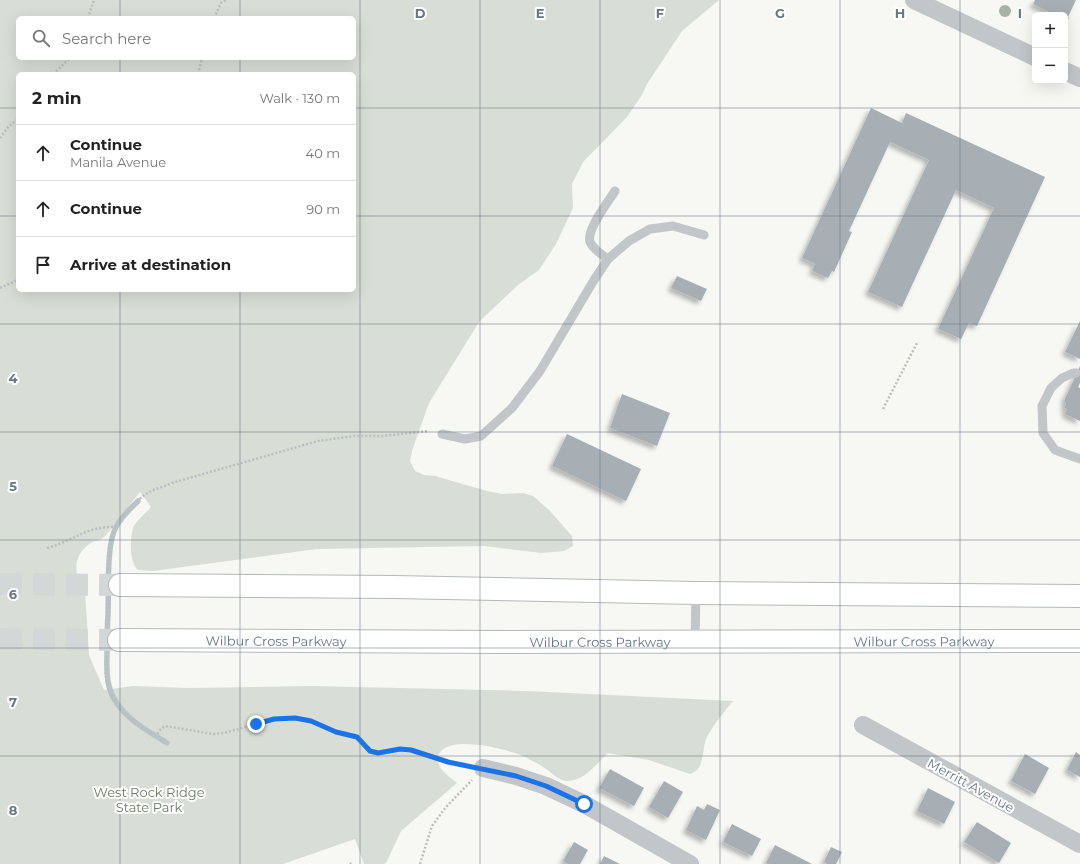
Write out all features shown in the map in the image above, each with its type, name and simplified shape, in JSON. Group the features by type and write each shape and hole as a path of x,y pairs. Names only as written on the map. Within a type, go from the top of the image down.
{"highway":[{"path":"120,585 394,587 696,593 1080,596"},
{"name":"Wilbur Cross Parkway","path":"119,640 695,642 1080,641"}],"street":[{"path":"914,0 1032,56"},
{"path":"1068,72 1080,78"},
{"name":"Merritt Avenue","path":"863,725 1080,844"},
{"path":"483,768 516,776 546,786 584,804 690,864"}],"lane":[{"path":"608,259 596,250 590,242 590,232 615,191"},
{"path":"442,434 465,439 481,436 512,408 540,371 608,259 629,241 650,229 673,226 704,235"},
{"path":"1076,373 1062,378 1051,388 1042,406 1043,432 1055,450 1080,458"},
{"path":"695,642 696,593"}],"path":[{"path":"89,16 94,0"},
{"path":"215,16 221,3 226,0"},
{"path":"55,72 68,60"},
{"path":"198,72 202,60"},
{"path":"0,138 9,126 16,121"},
{"path":"0,288 16,281"},
{"path":"883,409 917,343"},
{"path":"138,501 146,494 172,483 318,441 354,436 389,435 418,431 429,431 442,434"},
{"path":"47,548 56,546 93,528 104,526 116,527"},
{"path":"156,736 165,726 213,734 224,733 274,719 295,718 311,721 336,732 357,737 370,751 378,753 400,749 411,750 448,762 483,768"},
{"path":"420,864 432,826 446,807 483,768"}],"green space":[{"name":"West Rock Ridge State Park","path":"0,0 719,0 682,31 627,117 583,162 572,184 573,208 556,244 539,270 518,285 479,322 429,403 412,451 410,461 415,471 424,475 435,476 502,494 523,493 533,496 550,511 572,536 573,546 564,551 542,553 484,546 317,549 153,571 138,570 133,562 132,556 131,544 133,528 151,507 140,492 103,538 93,542 80,553 76,566 78,578 85,591 89,655 104,690 133,686 188,688 312,686 527,691 733,701 707,737 699,768 690,774 649,760 608,753 595,767 584,775 573,780 566,781 560,779 539,764 507,751 477,745 462,744 450,746 441,751 438,760 442,770 457,783 401,831 386,863 364,864 355,839 283,864 0,864"}],"building":[{"path":"1035,0 1076,0 1068,17 1068,12 1049,12 1033,4"},
{"path":"871,108 902,123 906,113 1045,177 977,326 969,323 961,339 938,329 994,208 956,190 902,307 868,292 929,160 890,142 849,231 852,232 834,272 832,271 828,278 812,271 815,264 802,258"},
{"path":"677,276 707,289 701,301 671,288"},
{"path":"1080,321 1080,359 1065,352"},
{"path":"1080,366 1080,383 1078,387 1080,388 1080,421 1065,414 1067,409 1064,408 1066,404 1064,401"},
{"path":"622,394 670,413 657,446 610,428"},
{"path":"567,434 641,469 626,501 552,466"},
{"path":"1076,752 1080,755 1080,777 1067,770"},
{"path":"1025,754 1049,768 1035,794 1011,781"},
{"path":"610,769 644,788 634,806 599,788"},
{"path":"664,781 683,792 668,818 649,807"},
{"path":"928,788 955,802 944,824 917,811"},
{"path":"707,804 720,810 706,840 686,830 697,806 704,810"},
{"path":"977,822 1011,843 999,863 964,842"},
{"path":"732,824 761,839 752,856 723,842"},
{"path":"574,842 588,850 580,864 568,864 563,861"},
{"path":"775,845 812,864 766,863"},
{"path":"831,847 842,852 836,864 827,864 824,862"},
{"path":"604,856 620,864 600,864"}],"waterway":[{"path":"108,613 109,556 113,535 120,520 138,501"},
{"path":"108,615 107,672 109,688 112,695 122,710 129,717 142,728 167,743"}],"tunnel":[{"path":"0,584 120,585"},
{"path":"0,639 119,640"}],"route":[{"path":"256,724 274,719 295,718 311,721 336,732 357,737 370,751 378,753 400,749 411,750 448,762 516,776 546,786 584,804"}]}
